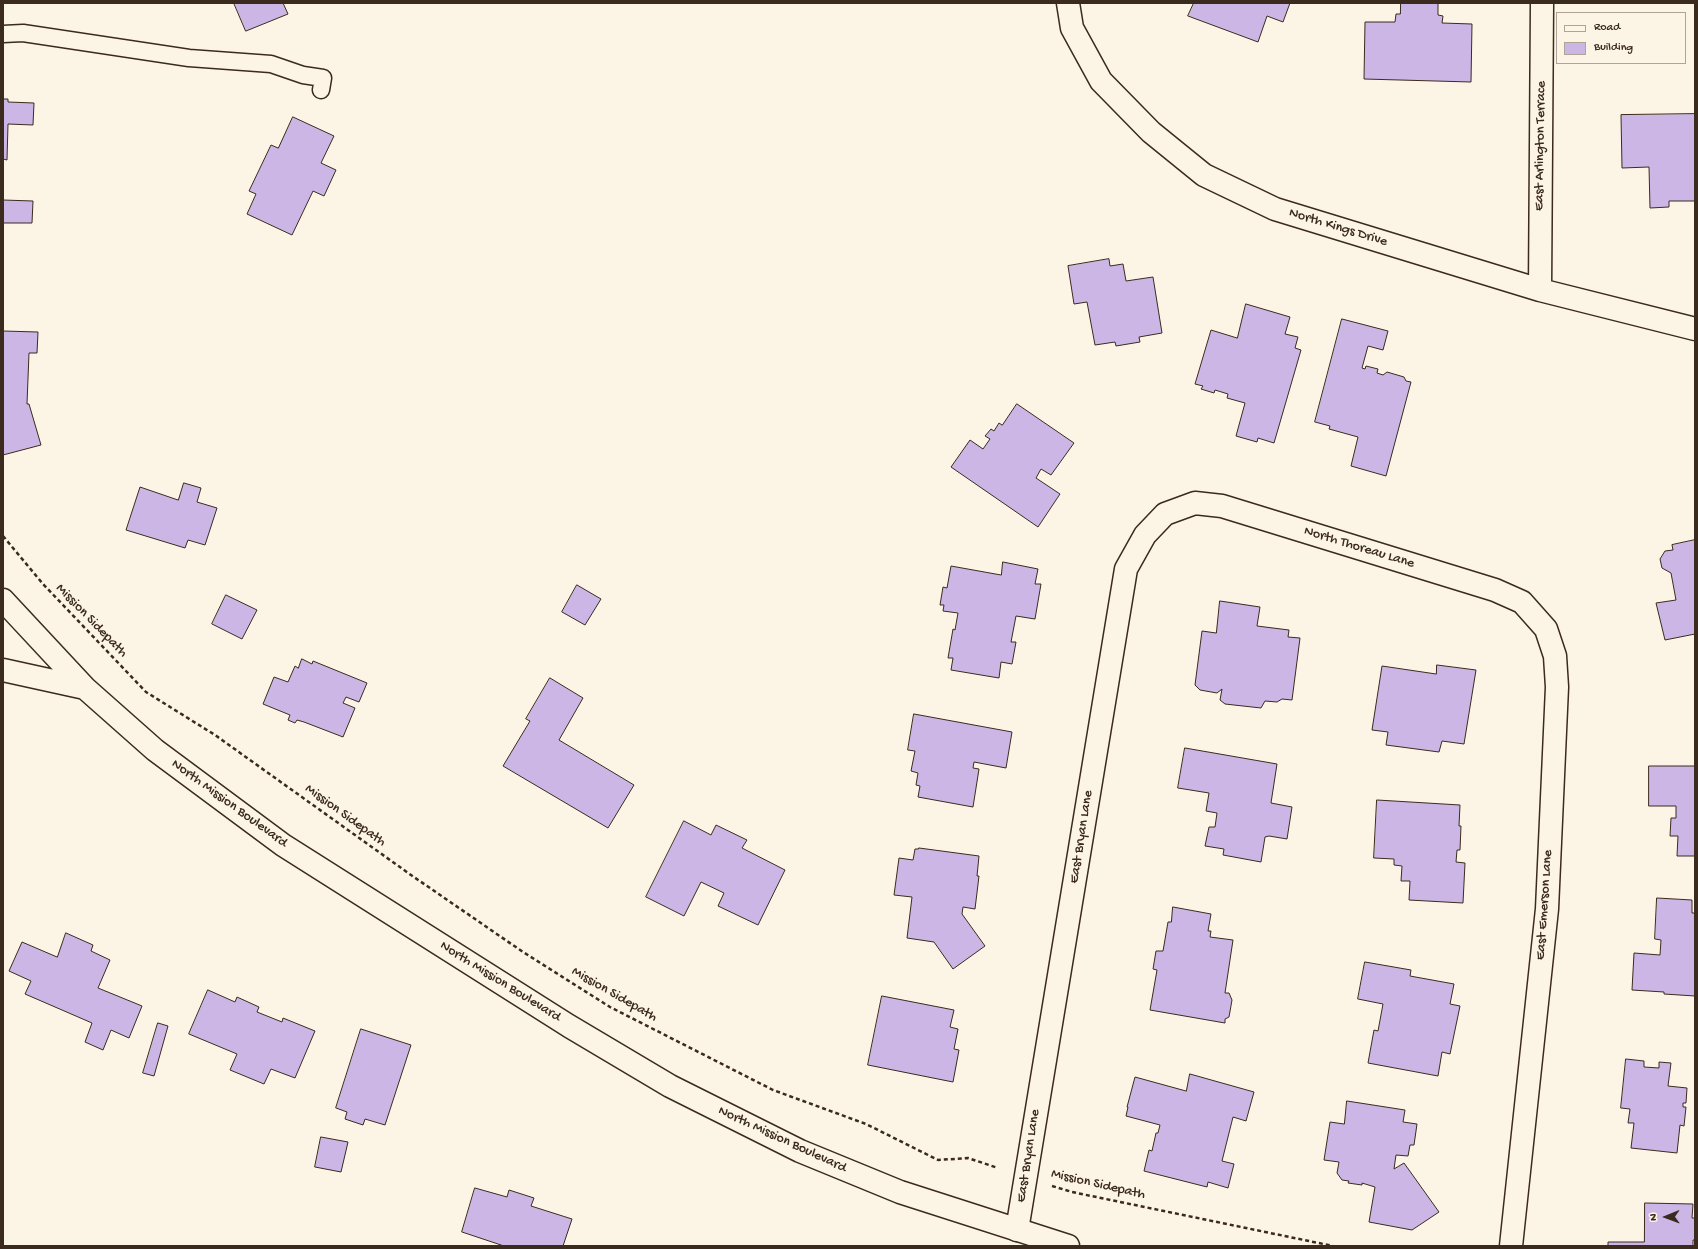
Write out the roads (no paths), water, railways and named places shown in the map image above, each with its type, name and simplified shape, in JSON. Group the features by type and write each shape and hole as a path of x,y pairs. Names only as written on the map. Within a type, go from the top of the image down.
{"street":[{"name":"North Kings Drive","path":"1068,3 1072,28 1101,81 1151,132 1204,175 1275,209 1540,290 1695,329"},
{"name":"East Arlington Terrace","path":"1540,290 1542,3"},
{"name":"East Bryan Lane","path":"1017,1230 1126,569 1145,534 1165,514 1195,503 1222,506"},
{"name":"North Thoreau Lane","path":"1222,506 1495,590"},
{"name":"East Emerson Lane","path":"1495,590 1522,602 1546,629 1555,656 1557,688 1547,909 1511,1246"},
{"name":"North Mission Boulevard","path":"3,600 85,688 155,750 283,845 569,1026 670,1086 800,1151 900,1192 1068,1246"},
{"path":"3,670 85,688"}],"lane":[{"path":"3,34 23,33 189,58 271,64 303,75 323,78 321,90"}]}
